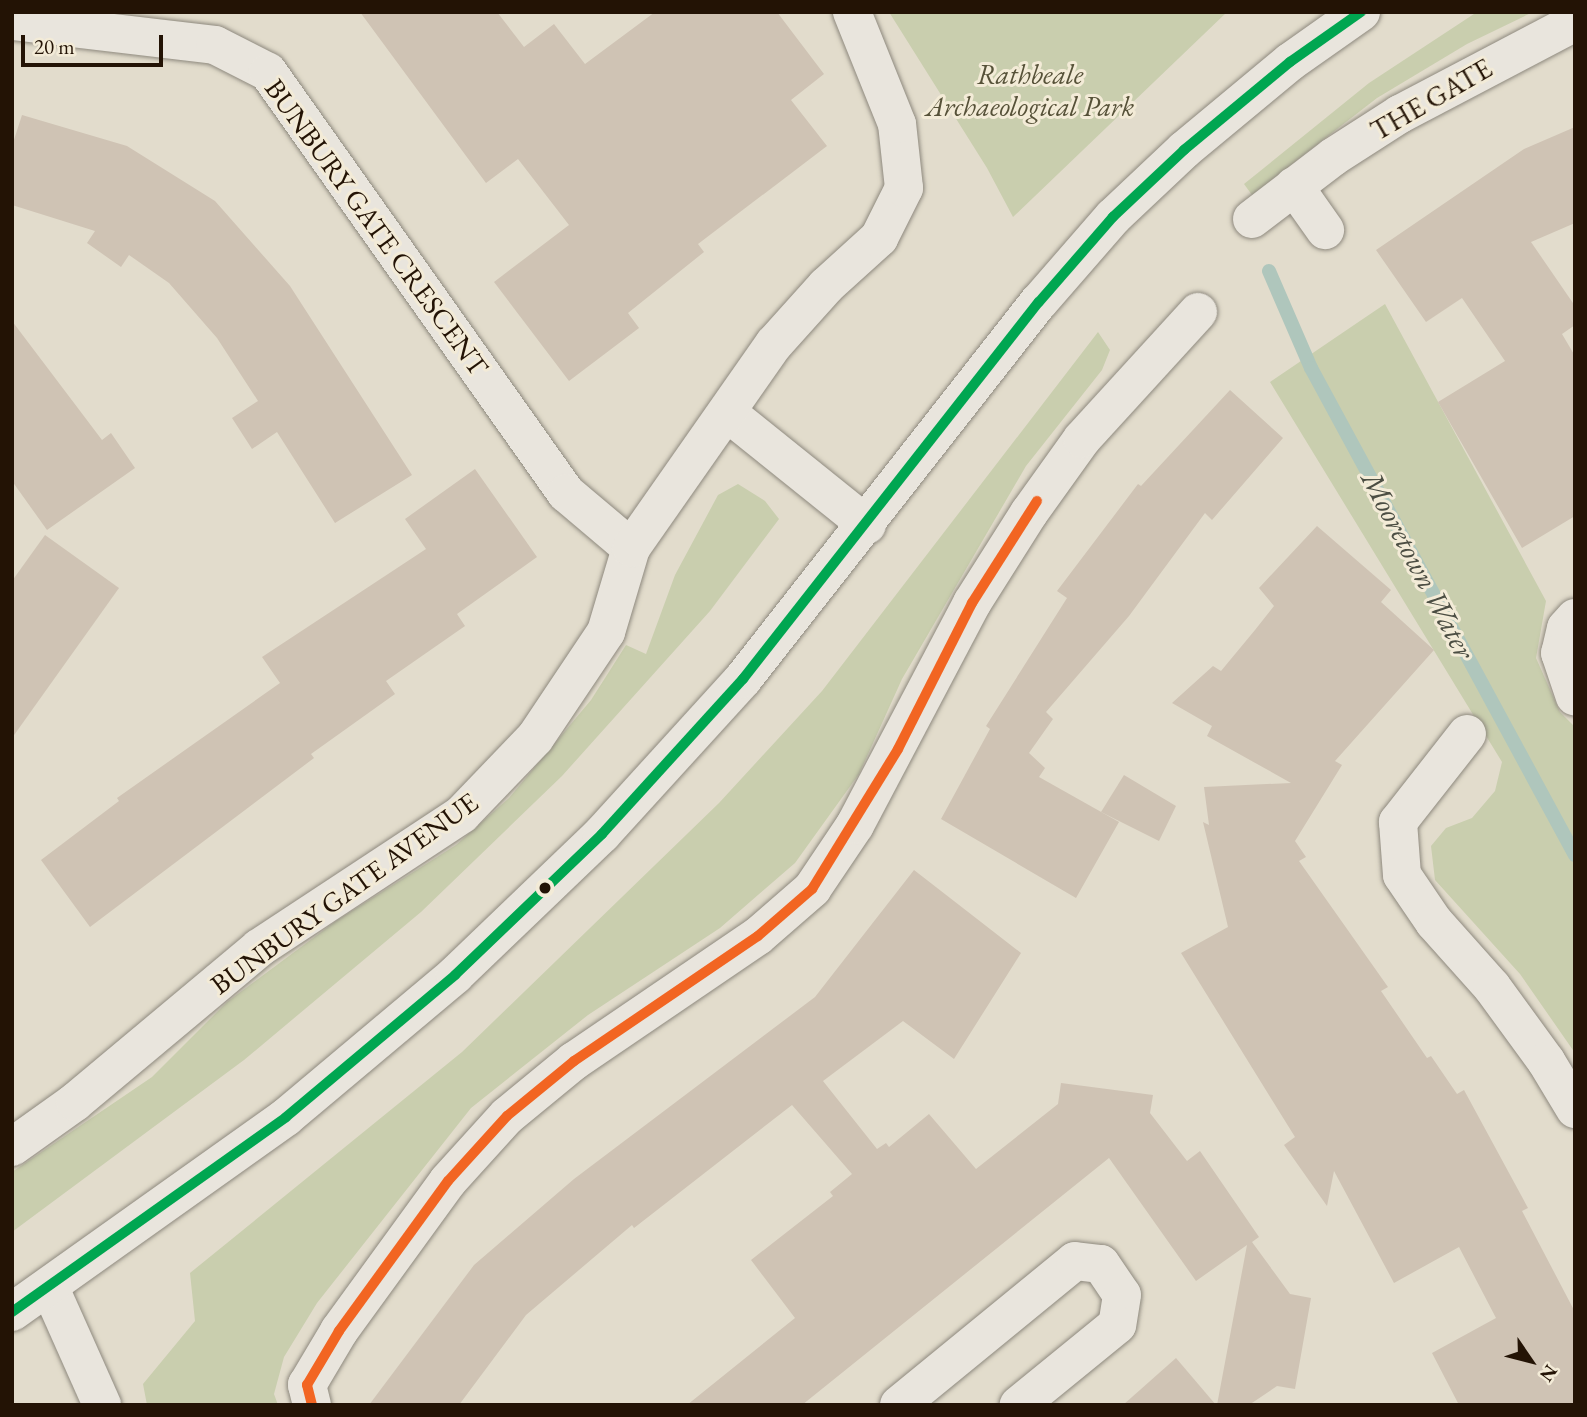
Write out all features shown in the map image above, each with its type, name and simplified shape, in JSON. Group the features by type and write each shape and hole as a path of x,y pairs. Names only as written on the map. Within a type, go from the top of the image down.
{"street":[{"name":"BUNBURY GATE AVENUE","path":"12,1147 75,1102 259,948 462,814 535,737 606,632 631,548 729,414 774,344 826,286 879,238 904,188 897,124 852,12"},
{"path":"12,1312 50,1288 286,1117 455,975 601,834 743,678 867,525 1039,302 1112,217 1258,88 1361,12"},
{"name":"BUNBURY GATE CRESCENT","path":"12,21 215,45 268,72 566,493 631,548"},
{"name":"THE GATE","path":"1252,219 1294,186 1400,114 1575,22"},
{"path":"1294,186 1325,230"},
{"path":"313,1405 307,1385 339,1331 448,1181 507,1116 574,1062 758,936 812,889 855,825 972,603 1029,513 1082,439 1198,312"},
{"path":"729,414 867,525"},
{"path":"1575,618 1566,628 1560,653 1575,697"},
{"path":"1467,734 1398,822 1402,876 1434,922 1500,998 1575,1109"},
{"path":"899,1405 1076,1262 1101,1264 1122,1295 1117,1325 1019,1405"},
{"path":"50,1288 102,1405"}],"green space":[{"name":"Rathbeale Archaeological Park","path":"889,12 1227,12 1013,217 987,168"},
{"path":"1477,12 1533,12 1467,44 1377,98 1252,195 1244,184 1369,83"},
{"path":"1385,304 1546,601 1536,658 1560,712 1575,727 1575,1053 1520,974 1435,880 1431,846 1446,828 1472,818 1495,791 1502,762 1270,382"},
{"path":"1098,332 1110,350 1102,370 1026,466 902,679 859,774 795,863 720,928 588,1015 471,1108 317,1303 284,1357 274,1394 278,1405 147,1405 143,1384 195,1321 190,1273 462,1052 719,803 822,691"},
{"path":"738,484 765,501 779,519 710,611 562,776 421,912 244,1060 12,1232 12,1172 152,1077 227,1002 336,921 456,845 509,798 591,700 626,645 646,654 675,575 718,495"}],"building":[{"path":"360,12 497,12 524,47 554,24 585,64 655,12 777,12 824,74 791,100 827,146 698,244 704,252 628,313 639,328 569,381 494,282 569,225 518,159 486,183"},
{"path":"22,115 127,146 215,201 290,286 412,475 335,523 277,432 252,449 232,418 258,401 217,338 169,283 129,255 121,267 87,243 95,231 12,205 12,146"},
{"path":"1575,127 1575,223 1531,242 1575,306 1575,325 1562,334 1575,356 1575,516 1522,548 1438,402 1505,361 1462,298 1426,322 1376,250 1524,149"},
{"path":"12,321 102,440 111,433 135,468 47,530 12,481"},
{"path":"1230,390 1283,438 1212,520 1205,513 1129,616 1046,712 1053,719 1029,753 1045,768 1039,777 1119,822 1076,898 941,819 990,729 986,726 1067,598 1057,591 1138,484 1141,486"},
{"path":"475,469 537,557 457,614 465,626 386,681 395,694 311,754 314,758 90,927 41,860 119,801 117,798 280,683 262,657 426,549 405,519"},
{"path":"1317,526 1391,590 1381,602 1434,650 1335,761 1342,765 1295,841 1306,857 1299,861 1388,987 1381,991 1427,1058 1431,1056 1457,1094 1464,1090 1528,1208 1522,1211 1575,1312 1575,1405 1459,1405 1432,1353 1496,1318 1459,1247 1394,1283 1334,1171 1327,1206 1284,1145 1295,1137 1181,953 1228,927 1203,822 1209,825 1204,787 1291,783 1207,736 1212,726 1172,703 1213,666 1221,671 1255,630 1274,606 1259,588"},
{"path":"45,535 119,588 12,738 12,581"},
{"path":"1124,775 1176,806 1159,841 1101,812"},
{"path":"914,870 1021,953 954,1059 903,1021 823,1081 877,1149 886,1143 889,1147 929,1114 976,1169 1058,1104 1061,1083 1153,1095 1150,1113 1187,1161 1200,1151 1259,1237 1252,1242 1290,1294 1311,1298 1295,1389 1277,1386 1249,1405 1217,1405 1247,1245 1196,1281 1109,1158 802,1405 687,1405 795,1318 751,1260 833,1196 830,1192 852,1174 792,1105 634,1228 632,1225 526,1315 459,1405 369,1405 474,1265 574,1179 815,997"},
{"path":"1176,1358 1216,1405 1123,1405"}],"waterway":[{"name":"Mooretown Water","path":"1269,271 1311,368 1575,855"}],"transit line":[{"path":"12,1312 286,1117 455,975 602,834 743,679 1039,302 1113,217 1184,150 1290,62 1361,12"},
{"path":"312,1405 307,1385 339,1331 448,1181 507,1116 574,1061 758,936 812,889 898,749 972,603 1037,501"}]}
